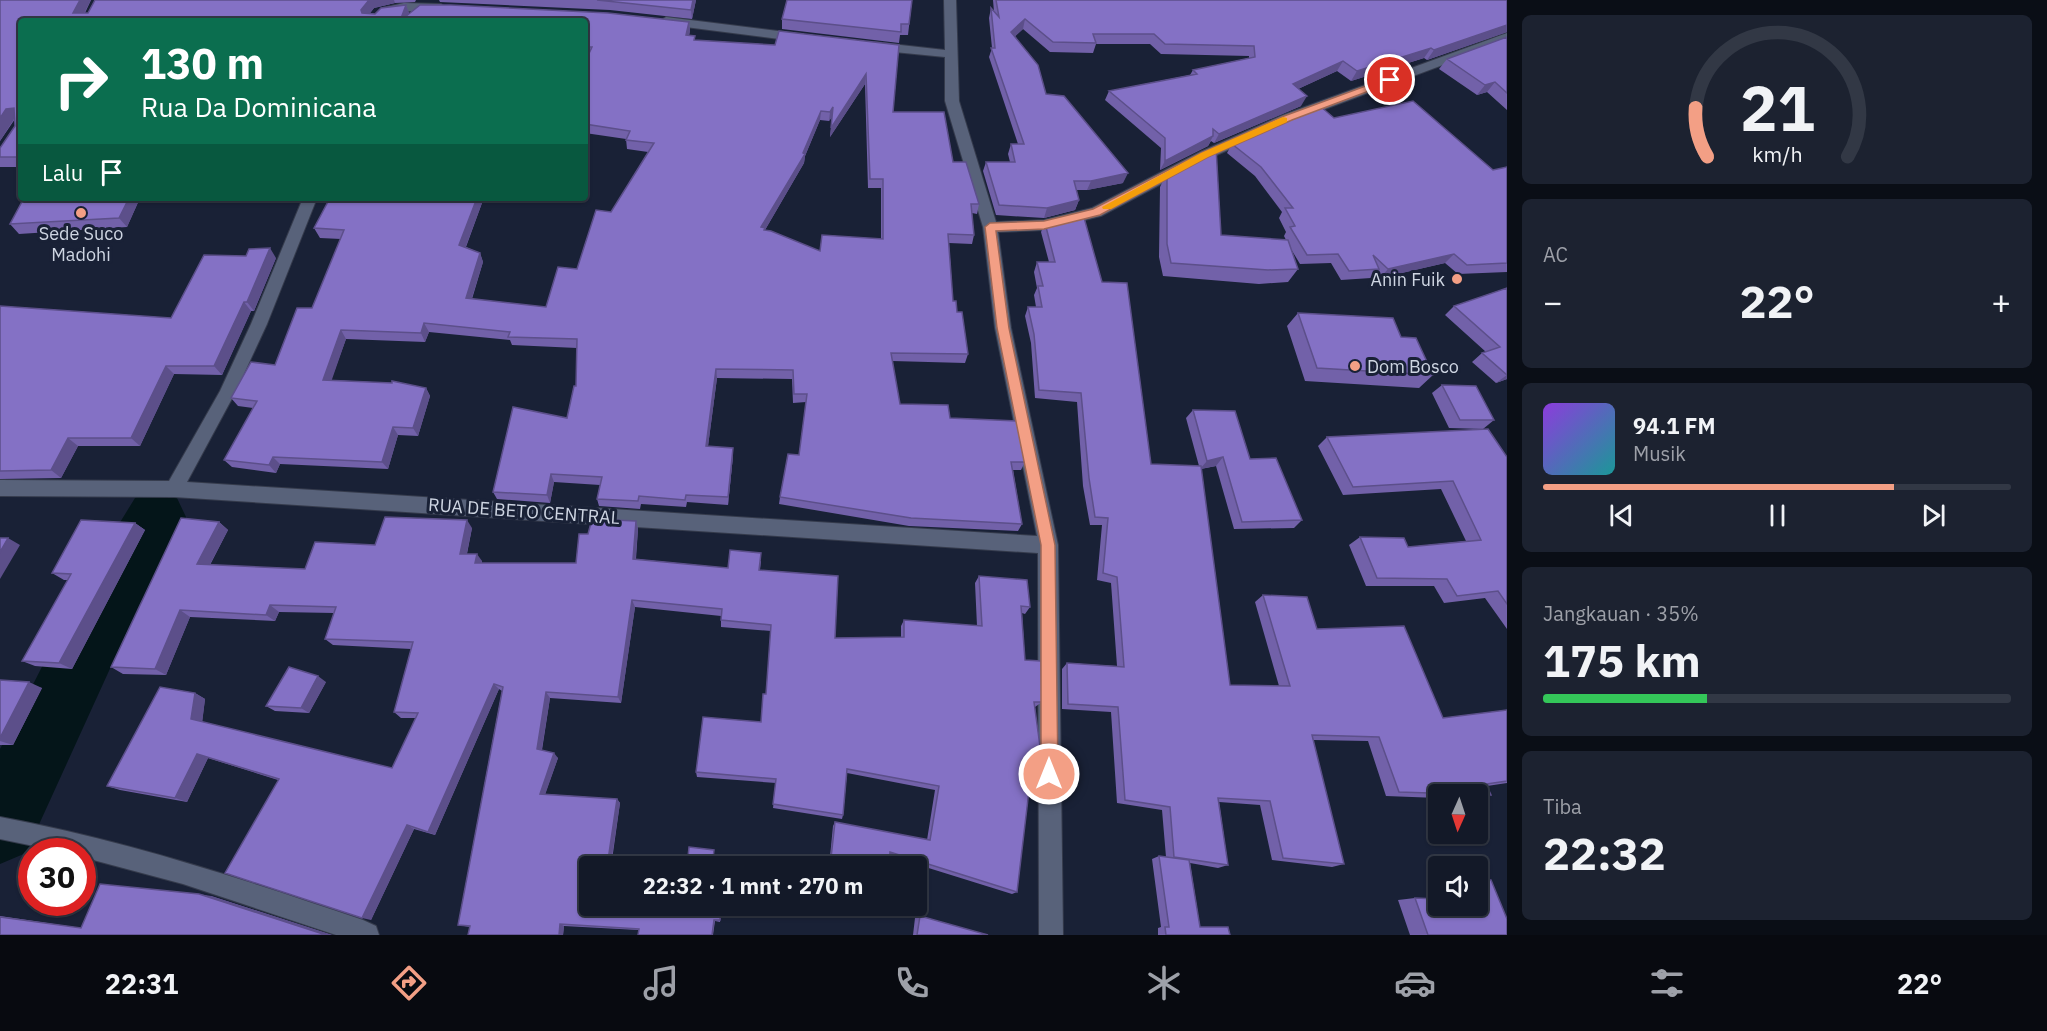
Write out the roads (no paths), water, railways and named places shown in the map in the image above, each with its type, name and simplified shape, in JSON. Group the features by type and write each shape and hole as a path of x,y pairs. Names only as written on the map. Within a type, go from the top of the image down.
{"street":[{"path":"950,0 952,101 990,227 1003,328 1048,545 1051,935"},
{"path":"375,18 379,13 395,9 454,8"},
{"path":"657,20 811,39"},
{"path":"990,227 1044,225 1096,212 1204,155 1288,118 1507,38"},
{"path":"857,44 950,54"},
{"path":"174,489 227,393 259,324 309,201"},
{"name":"RUA DE BETO CENTRAL","path":"0,488 174,489 1048,545"},
{"path":"0,828 59,838 153,862 367,935"}],"waterway":[{"path":"0,827 117,584 156,517"}],"place":[{"name":"Sede Suco Madohi","path":"81,213"},
{"name":"Anin Fuik","path":"1457,279"},
{"name":"Dom Bosco","path":"1355,366"}]}
